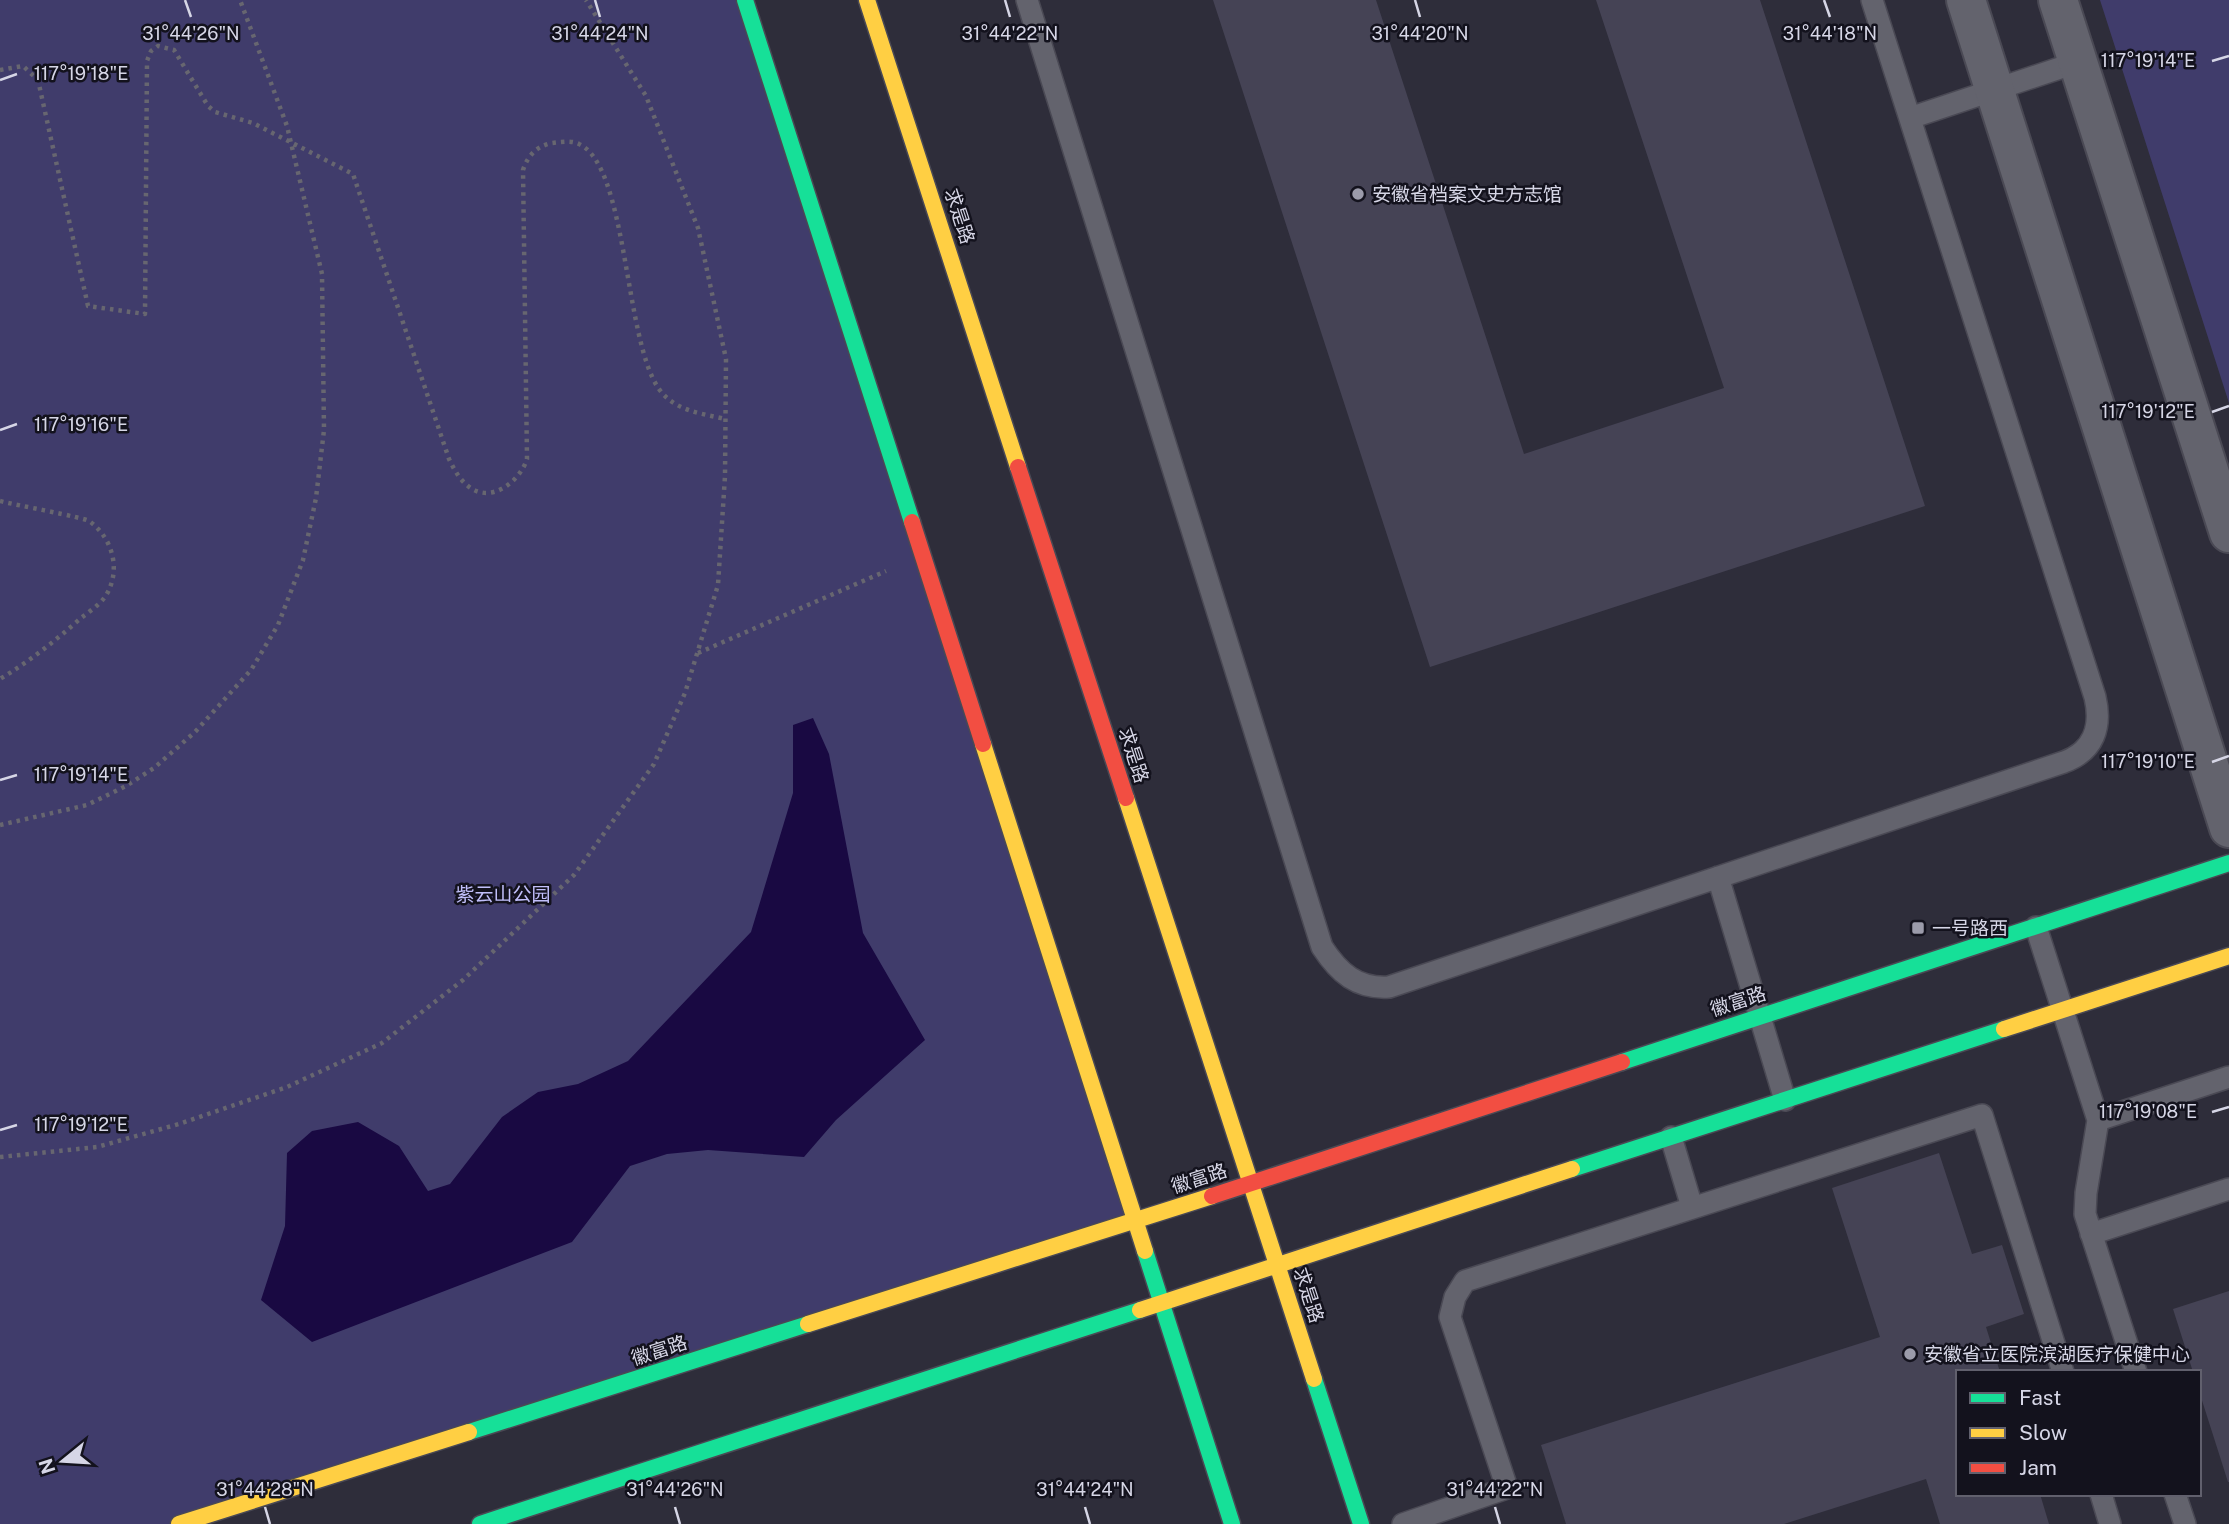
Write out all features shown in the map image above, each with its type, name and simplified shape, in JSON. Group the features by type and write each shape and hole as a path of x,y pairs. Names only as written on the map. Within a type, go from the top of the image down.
{"street":[{"path":"745,0 1232,1524"},
{"name":"求是路","path":"867,0 1361,1524"},
{"path":"1966,0 2229,828"},
{"path":"2058,0 2229,533"},
{"name":"徽富路","path":"179,1524 1135,1221 2229,863"},
{"path":"480,1524 2229,956"}],"lane":[{"path":"1027,0 1322,947 1335,967 1363,985 1389,987 2076,758 2088,750 2098,725 2095,697 1872,0"},
{"path":"1910,118 2078,62"},
{"path":"1718,877 1784,1100"},
{"path":"2036,927 2098,1119 2085,1194 2085,1214 2135,1370"},
{"path":"2098,1119 2229,1077"},
{"path":"1403,1524 1507,1488 1450,1317 1459,1287 1476,1276 1982,1115 2062,1370"},
{"path":"1671,1137 1692,1207"},
{"path":"2091,1234 2229,1189"},
{"path":"2102,1496 2110,1524"},
{"path":"2176,1496 2185,1524"}],"path":[{"path":"0,825 87,805 154,768 223,704 251,670 278,625 303,560 316,498 324,430 322,274 291,142 240,0"},
{"path":"0,1157 97,1147 179,1125 287,1087 382,1043 463,980 574,875 654,764 685,693 718,585 726,359 698,228 646,96 586,0"},
{"path":"0,70 23,66 38,80 88,306 145,313 147,61 151,51 158,46 174,50 208,106 215,112 253,123 353,174 449,459 459,478 470,489 496,491 510,485 522,473 527,459 522,178 526,161 541,145 563,141 578,143 598,163 623,237 636,332 646,363 660,390 675,406 725,419"},
{"path":"0,501 88,520 111,548 115,561 111,585 104,598 36,658 0,679"},
{"path":"697,653 922,555"}],"green space":[{"name":"紫云山公园","path":"0,0 745,0 1135,1221 179,1524 0,1524"},
{"path":"2100,0 2229,0 2229,403"}],"shaded area":[{"path":"813,718 829,754 863,933 925,1040 836,1120 804,1157 708,1150 667,1154 630,1166 572,1242 312,1342 261,1300 285,1226 287,1153 312,1131 358,1122 399,1146 428,1191 450,1184 502,1117 538,1092 578,1084 628,1061 751,932 793,793 793,725"}],"building":[{"name":"安徽省档案文史方志馆","path":"1213,0 1376,0 1524,454 1724,388 1596,0 1760,0 1925,506 1430,667"},
{"name":"安徽省立医院滨湖医疗保健中心","path":"1939,1153 1972,1254 2002,1245 2024,1314 1986,1327 1999,1370 1956,1370 1956,1496 2041,1496 2049,1524 1940,1524 1926,1479 1784,1524 1566,1524 1541,1445 1880,1337 1832,1188"},
{"path":"2229,1291 2229,1482 2201,1397 2201,1370 2192,1370 2173,1309"}],"traffic: fast":[{"path":"745,0 912,522"},
{"path":"1622,1062 2229,863"},
{"path":"1572,1169 2004,1029"},
{"path":"1145,1251 1232,1524"},
{"path":"480,1524 1140,1310"},
{"path":"469,1432 808,1324"},
{"path":"1314,1379 1361,1524"}],"traffic: slow":[{"path":"867,0 1018,467"},
{"path":"983,744 1145,1251"},
{"path":"1126,798 1314,1379"},
{"path":"2004,1029 2229,956"},
{"path":"1140,1310 1572,1169"},
{"path":"808,1324 1212,1196"},
{"path":"179,1524 469,1432"}],"traffic: jam":[{"path":"1018,467 1126,798"},
{"path":"912,522 983,744"},
{"path":"1212,1196 1622,1062"}],"place":[{"name":"安徽省档案文史方志馆","path":"1358,194"},
{"name":"一号路西","path":"1918,928"},
{"name":"安徽省立医院滨湖医疗保健中心","path":"1910,1354"}]}
